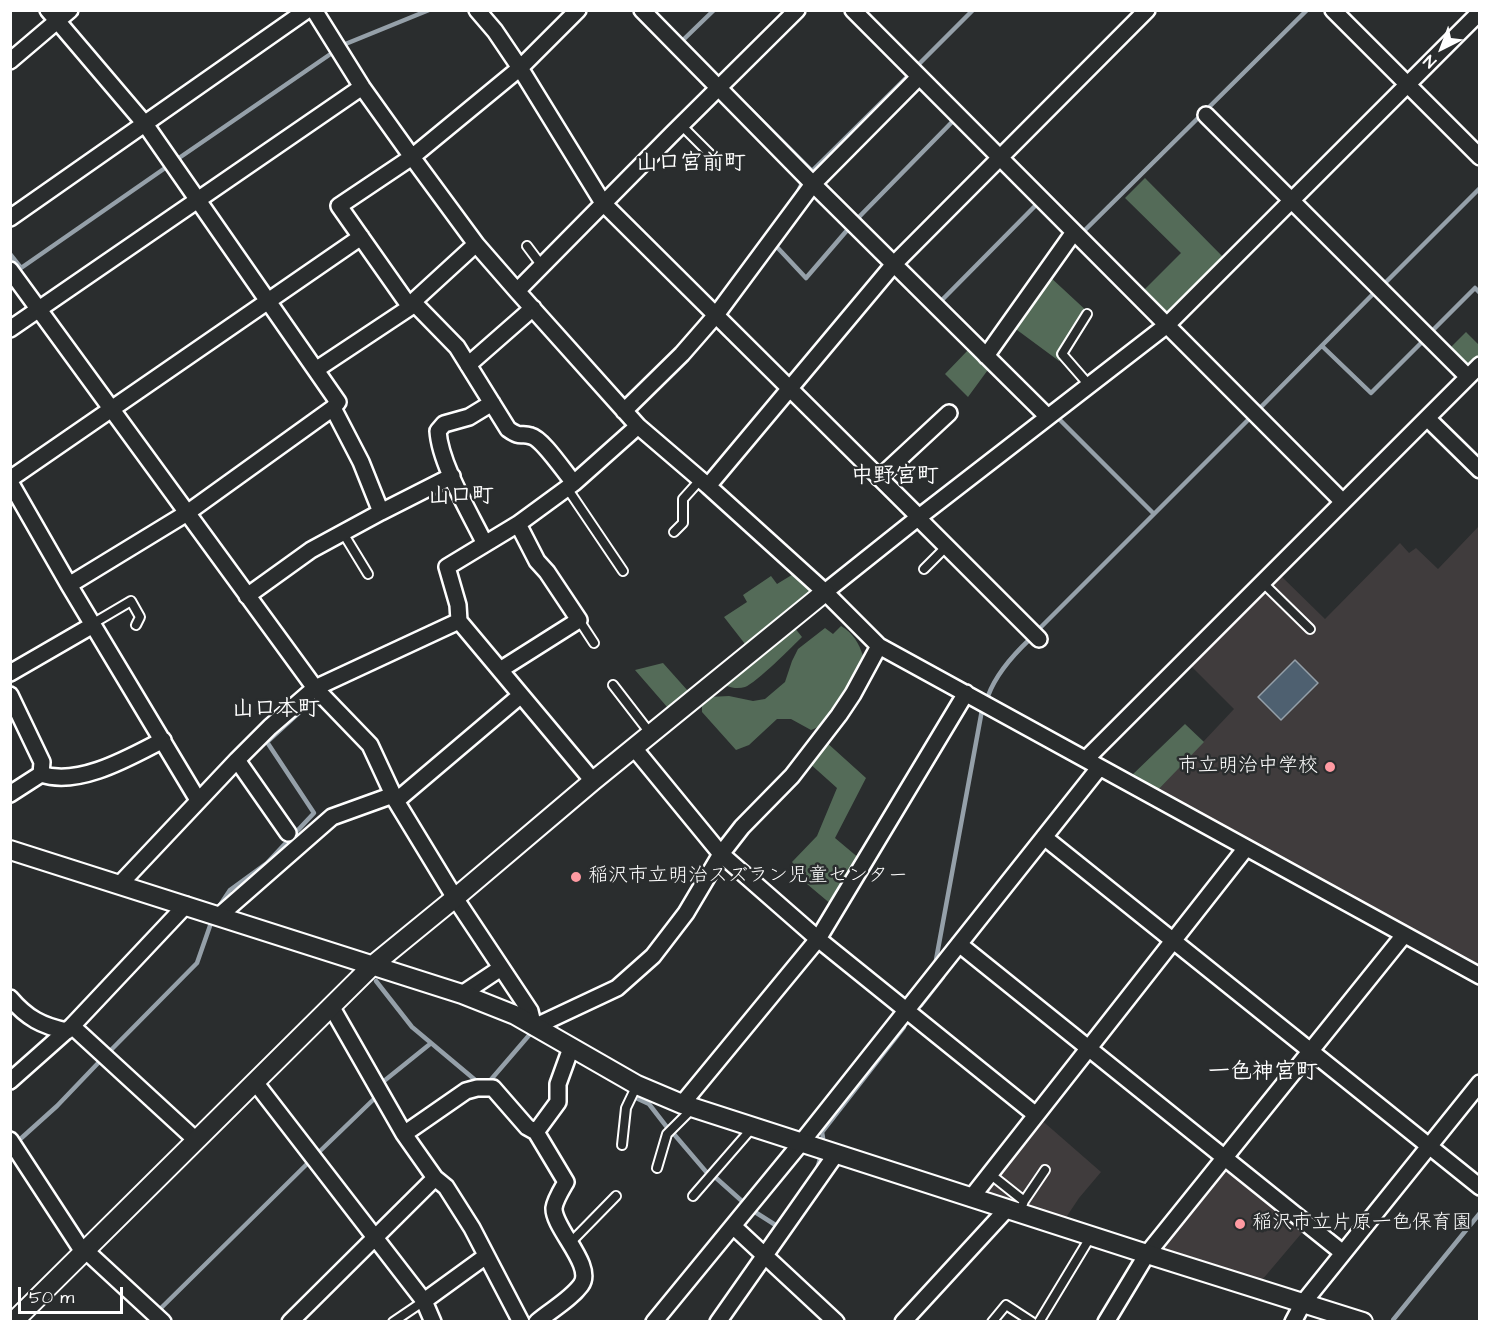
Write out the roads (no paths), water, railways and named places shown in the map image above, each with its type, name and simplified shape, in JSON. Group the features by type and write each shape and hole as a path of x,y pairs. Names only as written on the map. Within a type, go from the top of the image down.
{"street":[{"path":"10,61 53,16 70,10"},
{"path":"10,218 307,10"},
{"path":"314,10 362,87 412,157 477,244 532,308 638,426 825,592 879,646 1479,976"},
{"path":"477,10 495,31 520,68 603,203 1039,639"},
{"path":"571,486 541,444 531,436 518,436 508,429 457,347 413,305 339,206 412,157 520,68 578,10"},
{"path":"642,10 813,184 1048,417"},
{"path":"517,291 797,10"},
{"path":"853,10 1343,502"},
{"path":"704,483 789,388 894,264 1148,10"},
{"path":"1333,10 1479,157"},
{"path":"13,1322 373,965 593,781 918,517 1167,325 1479,12"},
{"path":"53,16 145,124 338,402 333,408 187,513 69,585"},
{"path":"624,411 682,354 716,315 813,184 919,77"},
{"path":"10,329 362,87"},
{"path":"1206,115 1468,377"},
{"path":"986,356 1074,232"},
{"path":"198,800 69,585 10,481 361,237"},
{"path":"317,369 413,305 416,299 477,244"},
{"path":"10,270 315,688 370,745 394,798 455,898 530,1011 534,1027"},
{"path":"468,365 532,308"},
{"path":"654,1322 801,1143 1044,837 1093,764 1263,583 1479,365"},
{"path":"485,543 452,476 441,447 438,431 444,424 468,417 492,404"},
{"path":"333,408 361,462 381,512"},
{"path":"879,478 949,413"},
{"path":"1427,418 1479,470"},
{"path":"593,781 459,621 458,605 447,567 518,524 571,486 638,426"},
{"path":"247,596 311,550 452,476"},
{"path":"500,670 579,620 537,561 518,524"},
{"path":"120,884 237,760 270,727 315,688 459,621"},
{"path":"10,673 93,624"},
{"path":"534,1027 617,988 653,956 686,913 721,854 742,827 792,776 832,723 853,694 879,646"},
{"path":"687,1106 818,939 966,693"},
{"path":"10,695 42,762 41,774"},
{"path":"219,916 332,817 394,798 521,695"},
{"path":"41,774 49,777 104,769 163,740"},
{"path":"634,748 721,854 818,939 1036,1115"},
{"path":"237,760 288,833"},
{"path":"10,794 41,774"},
{"path":"1044,837 1479,1186"},
{"path":"971,1198 1246,849"},
{"path":"10,850 462,994 515,1015 637,1085 687,1106 971,1198 1017,1208 1091,1236 1363,1322"},
{"path":"10,1081 70,1028 186,905"},
{"path":"1106,1322 1147,1254 1404,935"},
{"path":"959,944 1343,1253"},
{"path":"462,994 501,968"},
{"path":"10,998 19,1008 46,1026 70,1028 196,1140"},
{"path":"331,1006 404,1134 435,1178 446,1187 472,1228 521,1322"},
{"path":"536,1132 558,1102 558,1084 571,1048"},
{"path":"255,1082 424,1301 433,1322"},
{"path":"1293,1322 1303,1303 1479,1083"},
{"path":"404,1134 466,1091 477,1088 493,1088 527,1127 536,1132 566,1182 554,1206 555,1215 571,1242 585,1275 582,1284 572,1294 537,1322"},
{"path":"10,1140 84,1251 163,1322"},
{"path":"718,1322 836,1154"},
{"path":"290,1322 435,1178"},
{"path":"903,1322 1017,1208"},
{"path":"733,1226 836,1322"},
{"path":"424,1301 486,1256"}],"lane":[{"path":"681,125 714,158"},
{"path":"527,246 542,266"},
{"path":"1087,314 1062,354 1089,385"},
{"path":"674,532 682,523 683,499 704,483"},
{"path":"571,486 623,571"},
{"path":"343,533 368,574"},
{"path":"924,569 947,546"},
{"path":"1263,583 1310,629"},
{"path":"93,624 131,601 140,617 136,625"},
{"path":"579,620 594,643"},
{"path":"613,685 651,734"},
{"path":"622,1145 626,1108 637,1085"},
{"path":"657,1168 667,1134 687,1106"},
{"path":"693,1196 753,1127"},
{"path":"990,1174 1017,1208 1045,1170"},
{"path":"571,1242 616,1196"},
{"path":"1039,1322 1091,1236"},
{"path":"393,1322 424,1301"},
{"path":"992,1322 1006,1305 1032,1322"}],"water":[{"path":"1295,660 1318,683 1281,720 1258,697"}],"waterway":[{"path":"343,45 429,10"},
{"path":"682,41 714,10"},
{"path":"917,66 973,10"},
{"path":"1082,233 1307,10"},
{"path":"179,158 332,53"},
{"path":"750,109 812,171 910,74"},
{"path":"858,218 953,121"},
{"path":"10,254 21,268 168,166"},
{"path":"796,196 803,181"},
{"path":"1383,285 1480,188"},
{"path":"941,301 1037,204"},
{"path":"776,246 806,278 849,228"},
{"path":"1431,332 1475,288 1480,293"},
{"path":"1259,409 1376,291"},
{"path":"1322,346 1371,393 1424,340"},
{"path":"1057,417 1154,514"},
{"path":"1037,631 1251,417"},
{"path":"988,696 1006,665 1030,639"},
{"path":"220,905 230,890 267,863 314,813 267,742 314,699"},
{"path":"936,960 982,710"},
{"path":"109,1052 197,963 211,923"},
{"path":"921,1005 943,977 942,975"},
{"path":"376,981 412,1027 480,1084"},
{"path":"823,1138 822,1132 904,1027"},
{"path":"488,1083 531,1033"},
{"path":"384,1081 430,1044"},
{"path":"17,1142 57,1106 101,1060"},
{"path":"318,1153 375,1098"},
{"path":"636,1098 649,1104 666,1126"},
{"path":"673,1133 708,1174"},
{"path":"817,1169 820,1159"},
{"path":"158,1311 310,1161"},
{"path":"715,1177 743,1202"},
{"path":"755,1212 777,1226"},
{"path":"1393,1320 1480,1213"}],"place":[{"name":"市立明治中学校","path":"1330,767"},
{"name":"稲沢市立明治スズラン児童センター","path":"576,877"},
{"name":"稲沢市立片原一色保育園","path":"1240,1224"}],"district":[{"name":"山口宮前町","path":"691,164"},
{"name":"中野宮町","path":"895,477"},
{"name":"山口町","path":"461,497"},
{"name":"山口本町","path":"276,710"},
{"name":"一色神宮町","path":"1263,1073"}]}
